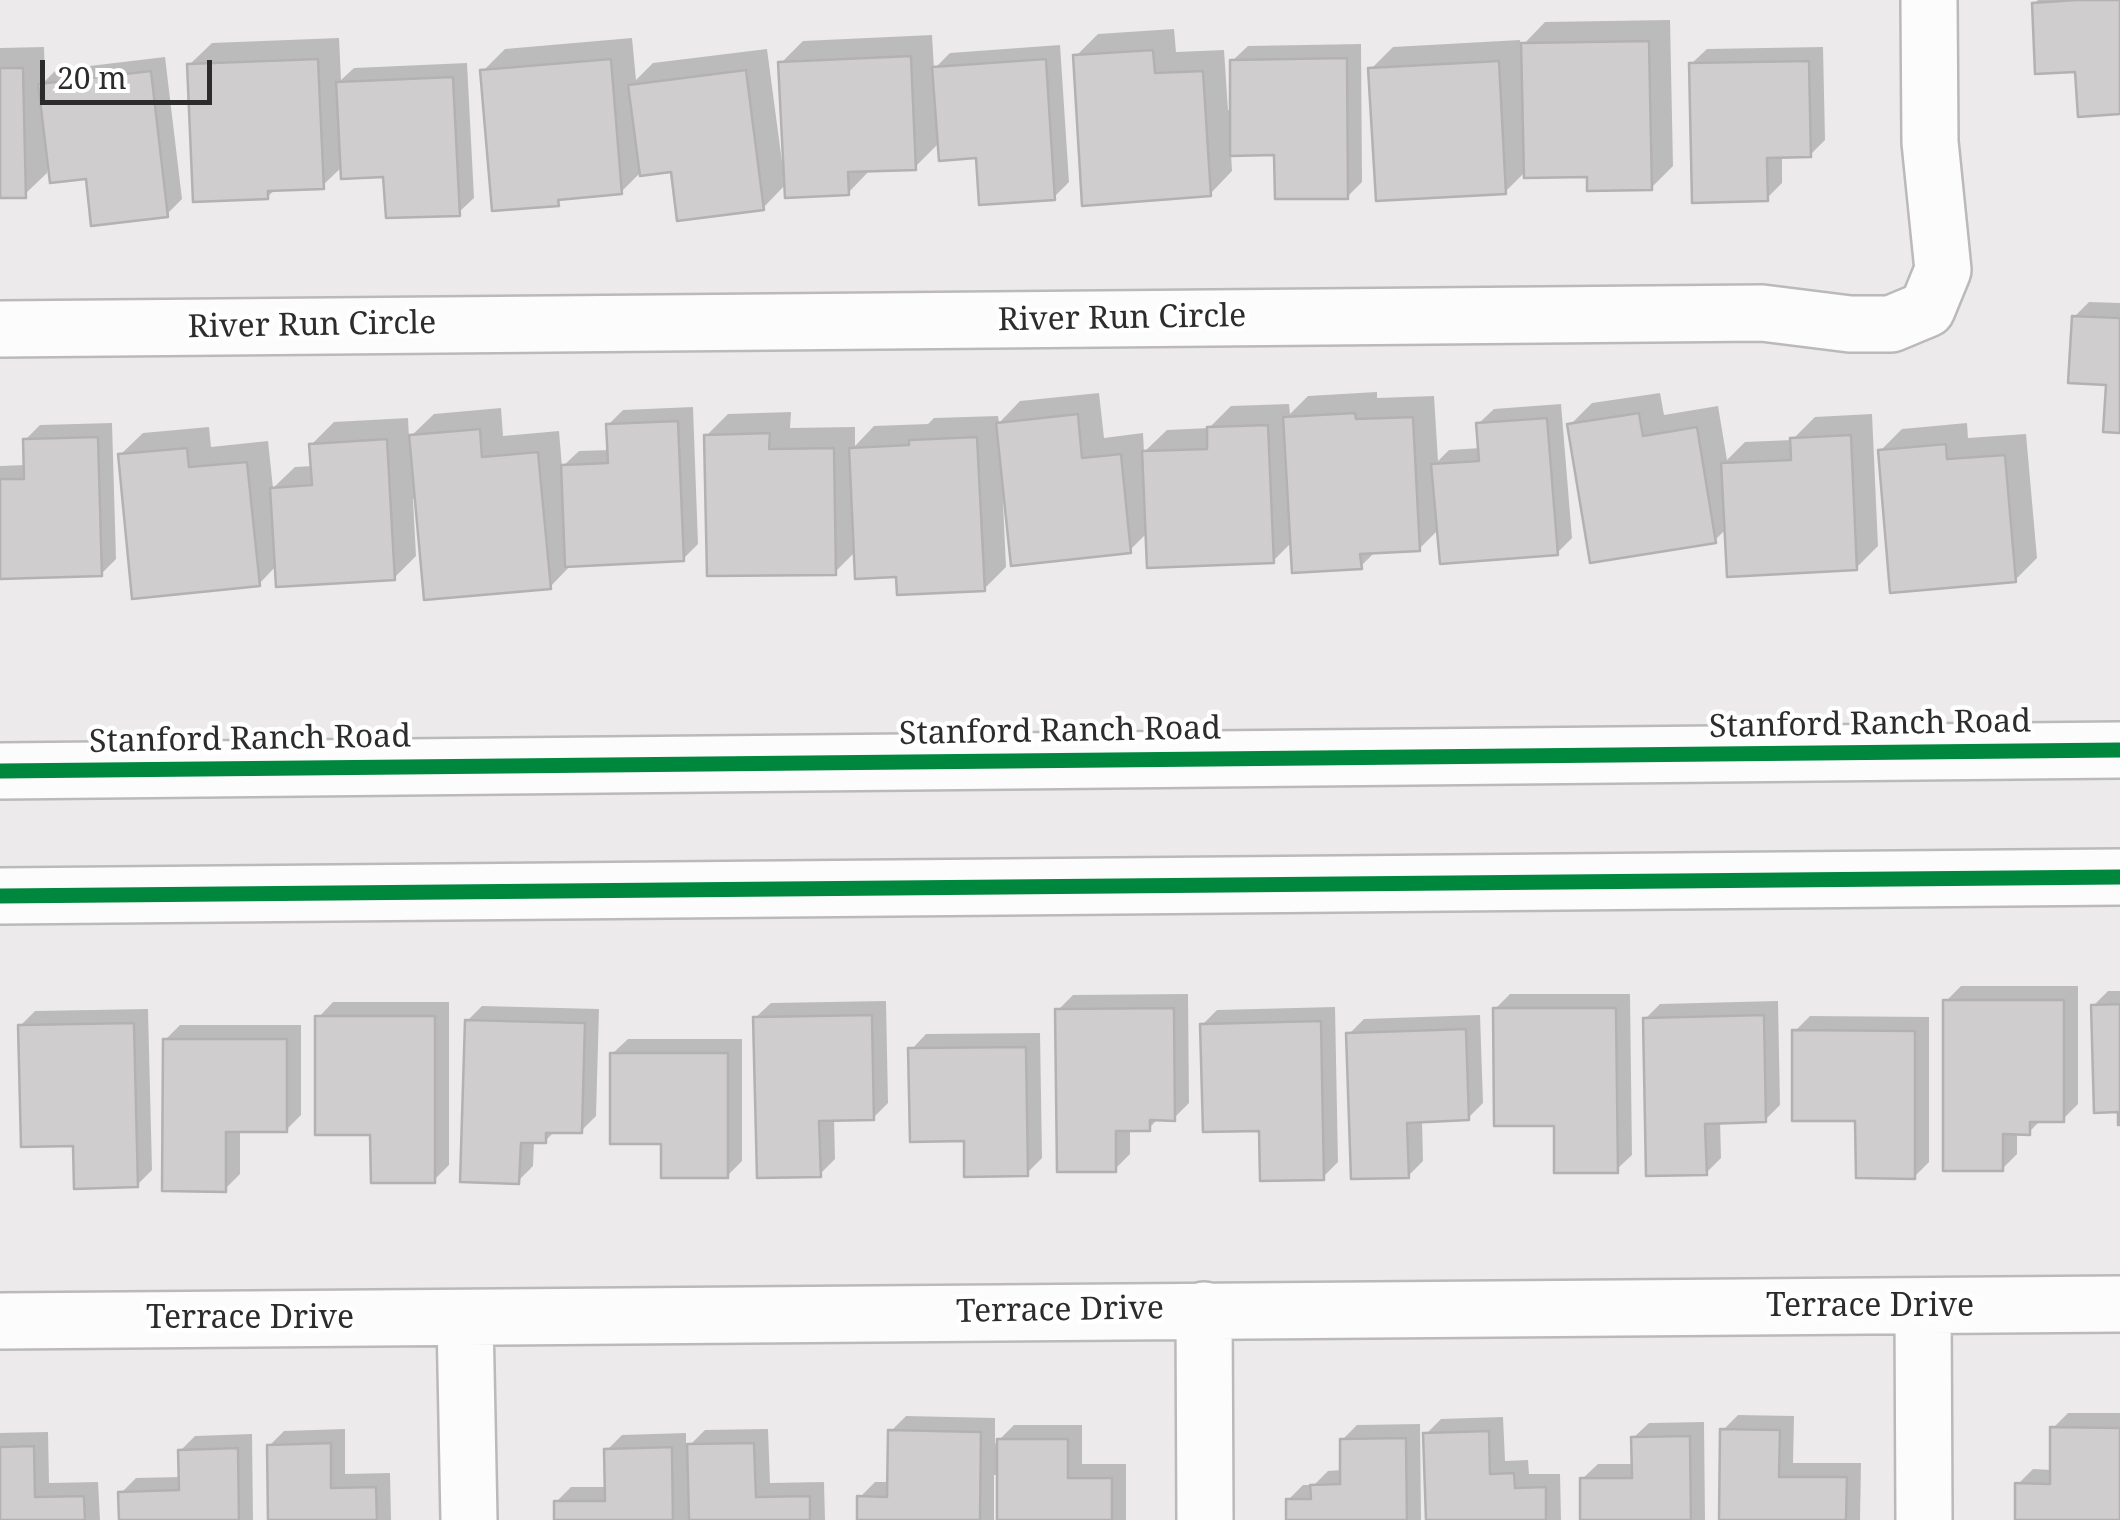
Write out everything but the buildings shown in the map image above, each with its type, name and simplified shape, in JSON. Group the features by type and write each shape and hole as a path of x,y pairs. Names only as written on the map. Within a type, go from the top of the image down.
{"street":[{"name":"River Run Circle","path":"0,329 1742,313 1892,324 1927,309 1943,270 1930,142 1929,0"},
{"name":"Stanford Ranch Road","path":"0,771 2120,750"},
{"path":"0,896 2120,876"},
{"name":"Terrace Drive","path":"0,1321 2120,1304"},
{"path":"1923,1307 1924,1520"},
{"path":"1204,1310 1205,1520"},
{"path":"466,1318 469,1520"}],"cycle path":[{"path":"0,771 2120,750"},
{"path":"0,896 2120,877"}]}
